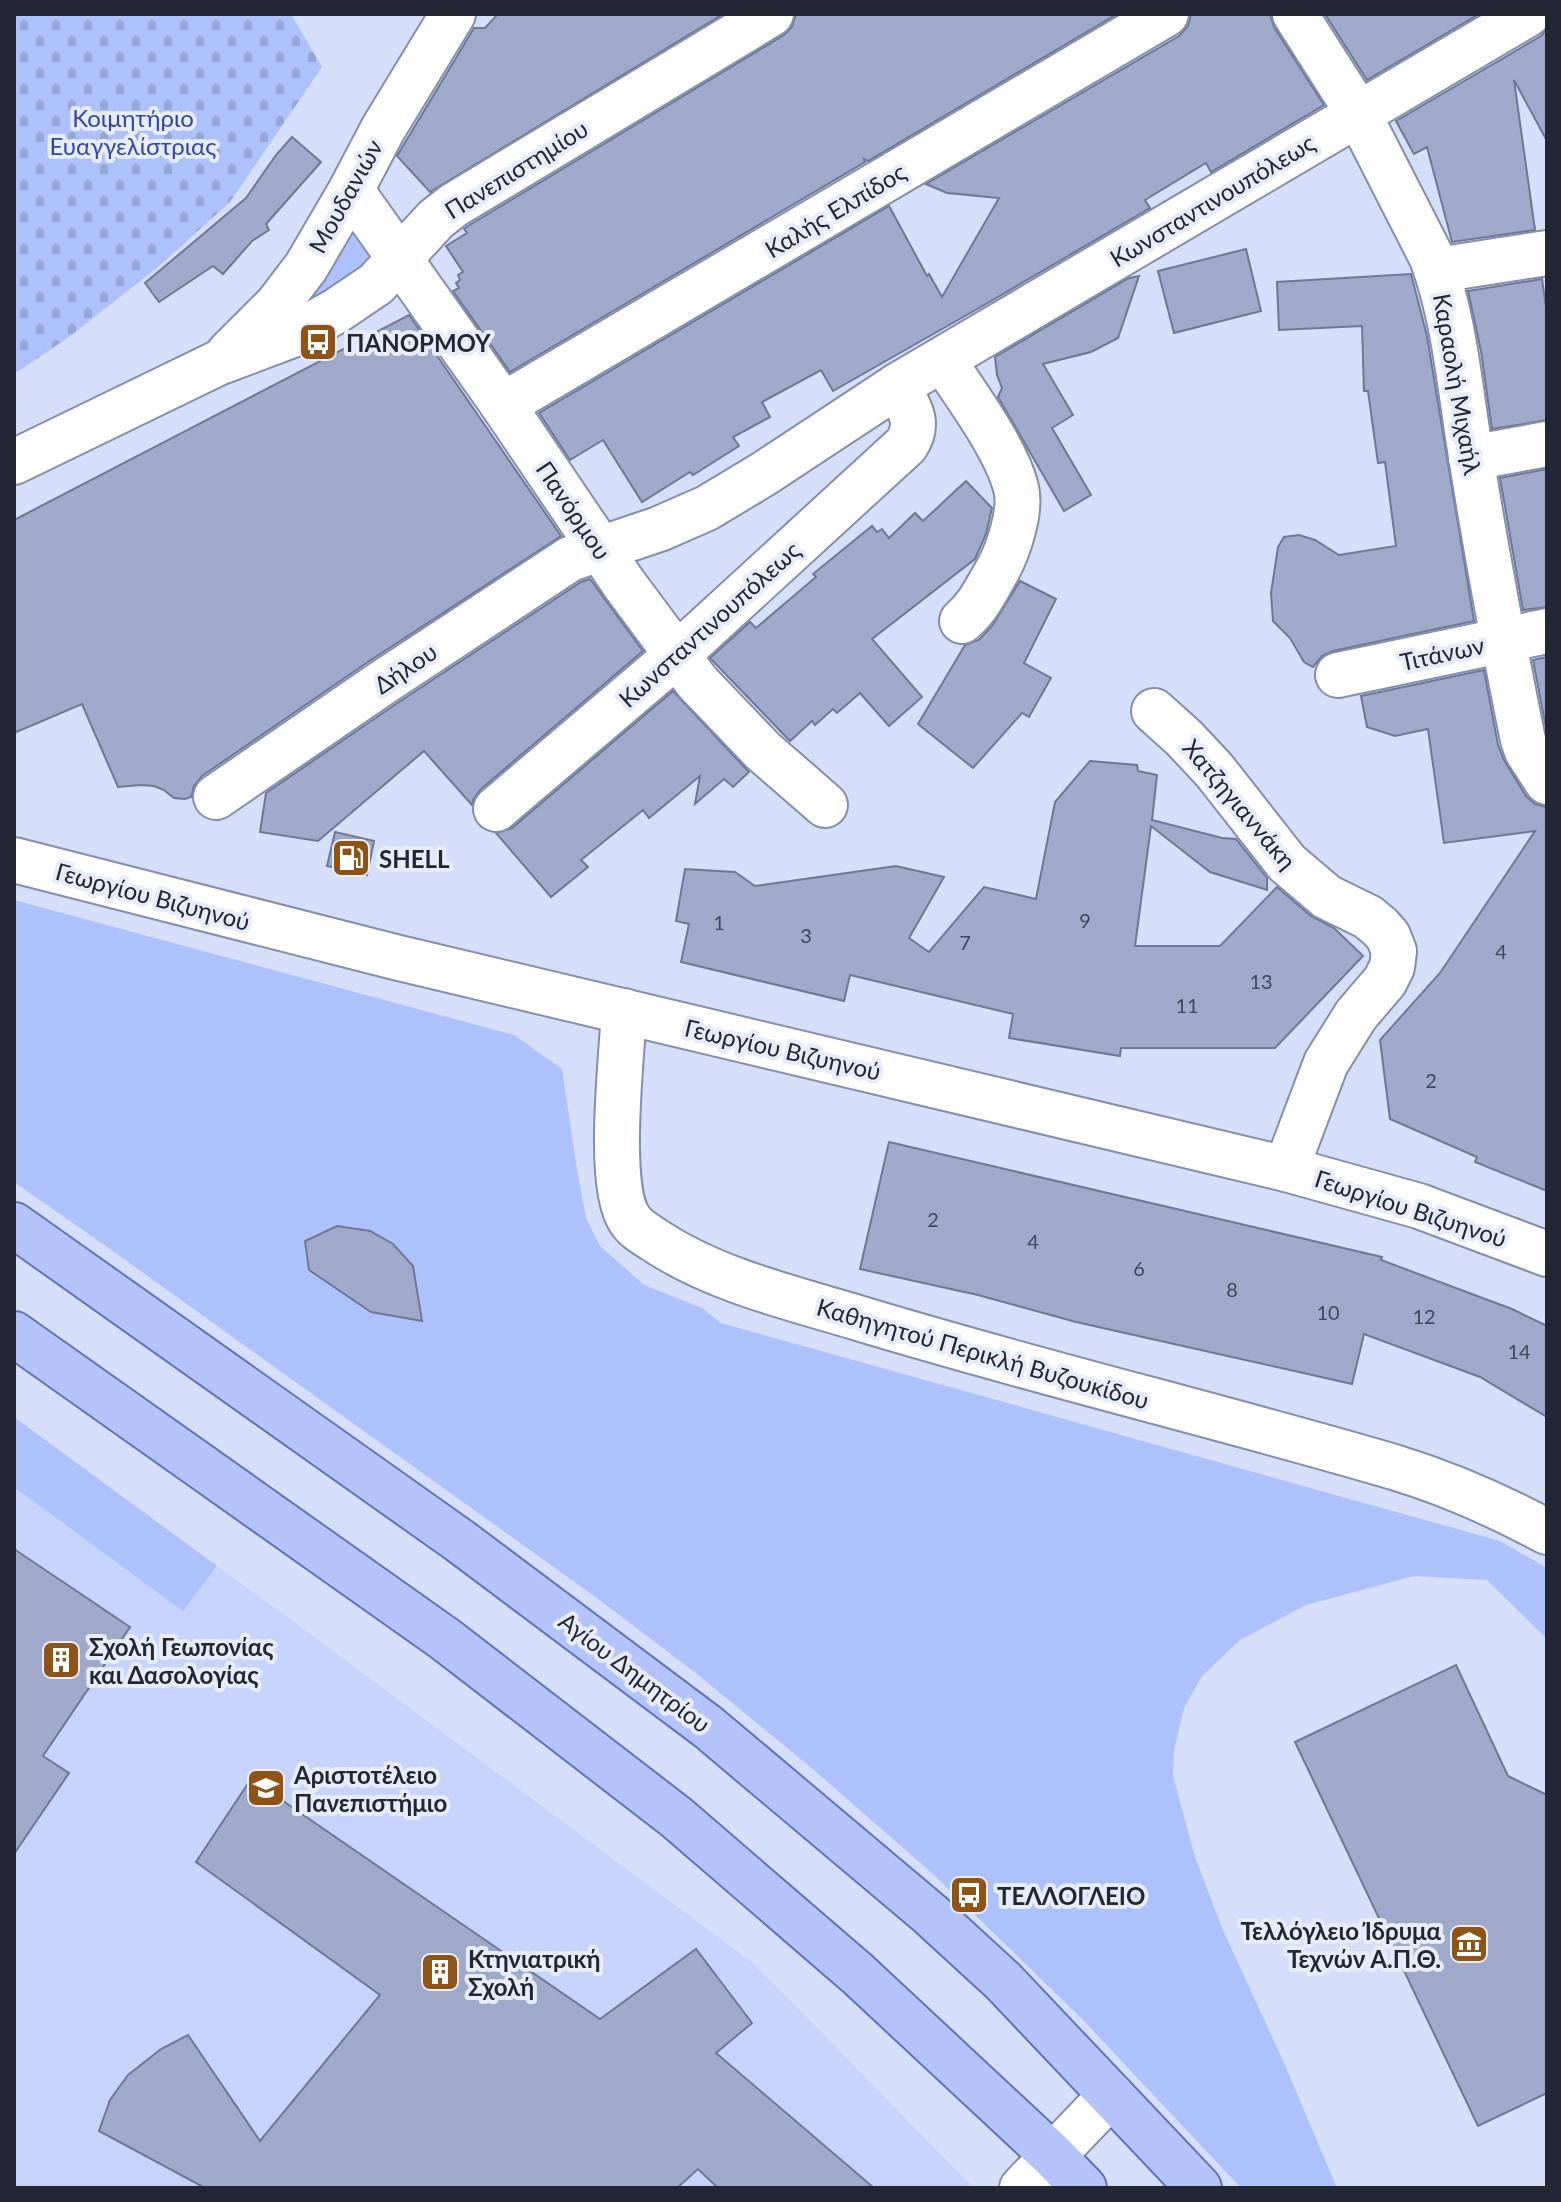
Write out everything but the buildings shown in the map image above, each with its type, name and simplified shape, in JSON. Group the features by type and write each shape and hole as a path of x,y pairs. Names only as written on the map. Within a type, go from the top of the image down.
{"main road":[{"name":"Αγίου Δημητρίου","path":"14,1225 460,1541 708,1727 1003,1981 1194,2186"},
{"path":"14,1334 445,1639 676,1817 858,1974 1084,2188"}],"street":[{"name":"Μουδανιών","path":"218,363 269,313 306,267 383,129 453,14"},
{"name":"Πανεπιστημίου","path":"14,462 218,363 295,334 336,311 366,292 436,219 454,205 771,14"},
{"name":"Καλής Ελπίδος","path":"503,405 1166,14"},
{"name":"Καραολή Μιχαήλ","path":"1295,14 1358,113 1437,270 1450,318 1471,458 1523,740 1547,782"},
{"name":"Κωνσταντινουπόλεως","path":"599,548 649,533 700,512 897,386 1528,14"},
{"name":"Πανόρμου","path":"351,190 503,405 599,548 697,682 763,751 825,805"},
{"path":"1437,270 1547,253"},
{"path":"943,360 997,444 1016,489 1018,503 1007,552 976,609 962,621"},
{"name":"Κωνσταντινουπόλεως","path":"496,809 677,655 906,445 914,432 913,420 897,386"},
{"path":"1471,458 1547,444"},
{"name":"Δήλου","path":"216,797 534,582 570,559 599,548"},
{"name":"Τιτάνων","path":"1338,675 1547,631"},
{"name":"Χατζηγιαννάκη","path":"1154,711 1214,770 1287,863 1327,897 1368,917 1388,936 1394,951 1392,967 1385,981 1356,1015 1326,1063 1286,1169"},
{"name":"Γεωργίου Βιζυηνού","path":"14,860 274,920 624,1011 1286,1169 1419,1206 1547,1254"},
{"name":"Καθηγητού Περικλή Βυζουκίδου","path":"624,1011 617,1138 618,1183 623,1207 630,1221 666,1248 748,1284 817,1306 1400,1469 1480,1499 1547,1532"},
{"path":"1022,2188 1111,2095"}],"shaded area":[{"name":"Αριστοτέλειο Πανεπιστήμιο","path":"14,1419 282,1613 753,1963 974,2188 14,2188"}],"green space":[{"name":"Κοιμητήριο Ευαγγελίστριας","path":"14,14 291,14 322,67 230,202 158,267 69,337 14,374"},
{"path":"349,229 375,264 262,337"},
{"path":"14,900 514,1035 562,1069 586,1218 600,1246 644,1285 702,1308 721,1323 1500,1541 1547,1568 1547,1639 1487,1580 1414,1576 1306,1605 1240,1640 1202,1676 1184,1708 1174,1750 1173,1776 1195,1857 1222,1928 1337,2188 1241,2188 1083,2020 932,1873 808,1765 601,1601 14,1182"},
{"path":"14,1417 217,1566 183,1611 14,1487"}],"place":[{"name":"ΠΑΝΟΡΜΟΥ","path":"318,342"},
{"name":"SHELL","path":"351,858"},
{"name":"Σχολή Γεωπονίας και Δασολογίας","path":"61,1660"},
{"name":"Αριστοτέλειο Πανεπιστήμιο","path":"266,1788"},
{"name":"ΤΕΛΛΟΓΛΕΙΟ","path":"969,1895"},
{"name":"Τελλόγλειο Ίδρυμα Τεχνών Α.Π.Θ.","path":"1469,1944"},
{"name":"Κτηνιατρική Σχολή","path":"440,1972"}]}
